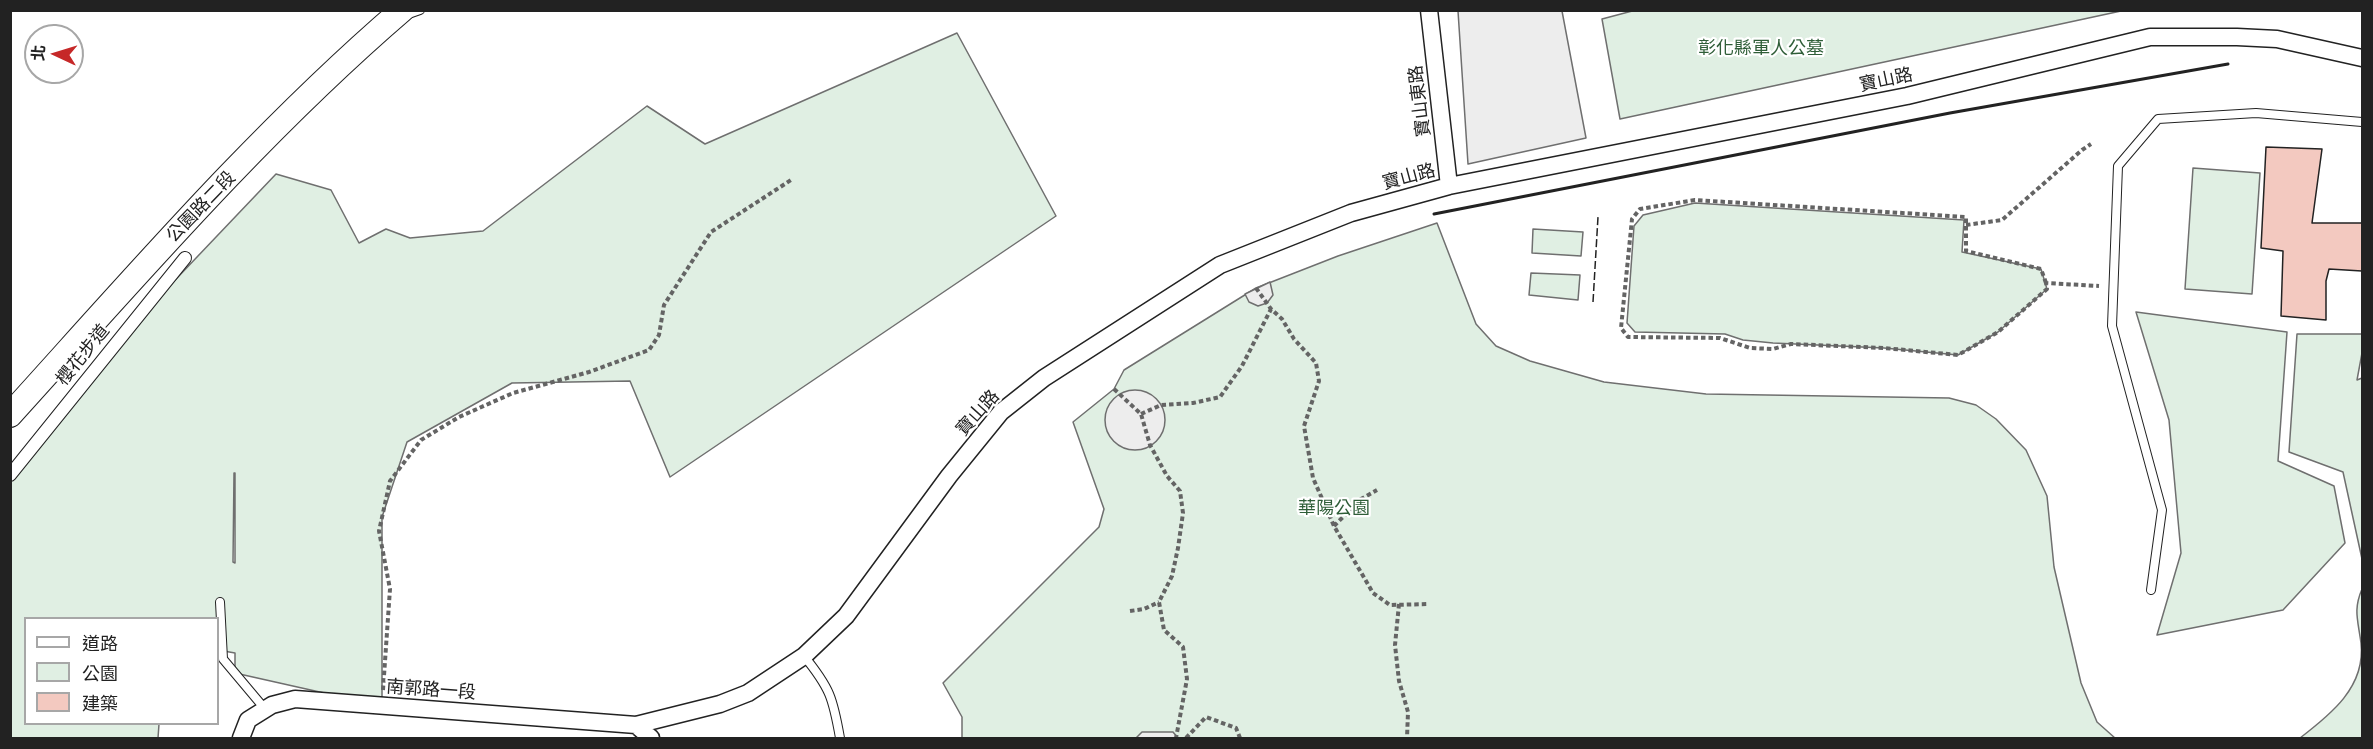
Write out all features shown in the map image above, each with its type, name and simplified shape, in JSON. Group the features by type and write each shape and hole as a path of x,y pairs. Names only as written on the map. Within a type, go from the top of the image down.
{"main road":[{"name":"公園路二段","path":"10,415 195,213 291,114 396,15"}],"street":[{"name":"寶山東路","path":"1429,10 1449,186"},
{"name":"寶山路","path":"636,732 748,693 804,656 846,616 950,476 1001,412 1044,378 1220,265 1351,213 1449,186 1907,96 2150,36 2277,39 2362,58"},
{"name":"櫻花步道","path":"10,475 184,258"},
{"name":"南郭路一段","path":"241,738 248,720 272,705 295,699 636,732"},
{"path":"636,732 651,738"}],"lane":[{"path":"396,15 420,10"},
{"path":"2151,590 2162,510 2112,326 2118,166 2158,119 2256,113 2362,122"},
{"path":"220,602 223,659 265,709"},
{"path":"804,656 823,679 834,702 840,738"}],"path":[{"path":"1966,225 2002,220 2091,144"},
{"path":"382,706 390,589 379,531 390,481 421,440 459,417 513,393 589,372 649,350 659,335 664,305 711,232 791,180"},
{"path":"1695,200 1966,217 1966,251 2041,269 2046,283 2047,289 1998,332 1958,355 1884,348 1791,344 1773,349 1750,348 1720,338 1628,337 1621,328 1632,219 1640,209 1695,200"},
{"path":"2046,283 2099,286"},
{"path":"1256,288 1271,309 1282,319 1294,339 1316,363 1319,381 1304,426 1313,478 1334,526 1373,593 1390,605 1429,604"},
{"path":"1140,414 1161,405 1193,403 1220,397 1242,366 1271,309"},
{"path":"1114,389 1140,414 1150,445 1167,476 1180,491 1183,513 1172,576 1159,602 1164,630 1183,647 1187,680 1176,738"},
{"path":"1334,526 1361,499 1377,490"},
{"path":"1130,611 1144,609 1159,602"},
{"path":"1399,604 1395,645 1399,681 1408,712 1407,738"},
{"path":"1185,738 1206,717 1236,728 1240,738"}],"green space":[{"name":"彰化縣軍人公墓","path":"1636,10 2121,11 1620,119 1602,19"},
{"path":"957,33 1056,216 670,477 630,381 512,383 407,442 382,517 382,706 235,673 235,653 219,650 219,617 24,617 24,725 159,725 158,738 11,738 10,481 138,319 276,174 331,190 359,243 386,229 410,238 483,231 647,106 705,144","holes":["234,473 235,473 235,563 233,562"]},
{"path":"2193,168 2260,173 2252,294 2185,289"},
{"path":"1695,203 1964,220 1962,252 2041,269 2047,289 1998,332 1958,355 1884,348 1773,343 1743,340 1725,334 1635,332 1627,323 1634,226 1643,215"},
{"name":"華陽公園","path":"1437,223 1476,324 1496,346 1530,361 1604,382 1706,394 1949,398 1976,405 1996,419 2026,450 2047,496 2054,567 2081,683 2097,722 2115,738 962,738 962,717 943,683 1099,527 1104,509 1073,422 1114,389 1124,370 1256,288 1338,256"},
{"path":"1533,229 1583,232 1581,256 1532,253"},
{"path":"1531,273 1580,275 1578,300 1529,295"},
{"path":"2136,312 2287,332 2278,461 2334,486 2345,543 2283,610 2157,635 2181,553 2169,420"},
{"path":"2297,334 2362,334 2362,353 2357,380 2362,378 2362,559 2343,472 2289,452"},
{"path":"2362,589 2362,738 2300,738 2323,720 2344,698 2358,673 2361,643 2357,609"}],"shaded area":[{"path":"1458,11 1562,11 1586,138 1468,164"},
{"path":"1270,282 1273,295 1267,303 1258,306 1249,302 1245,294"},
{"path":"1135,390 1156,399 1165,420 1156,441 1135,450 1114,441 1105,420 1114,399"},
{"path":"1142,732 1173,732 1178,738 1136,738"}],"building":[{"path":"2266,147 2322,149 2312,223 2362,223 2362,271 2329,269 2326,281 2326,320 2281,316 2283,251 2261,248"}],"fence":[{"path":"1593,302 1598,217"}],"wall":[{"path":"1434,214 1950,113 2228,64"}]}
